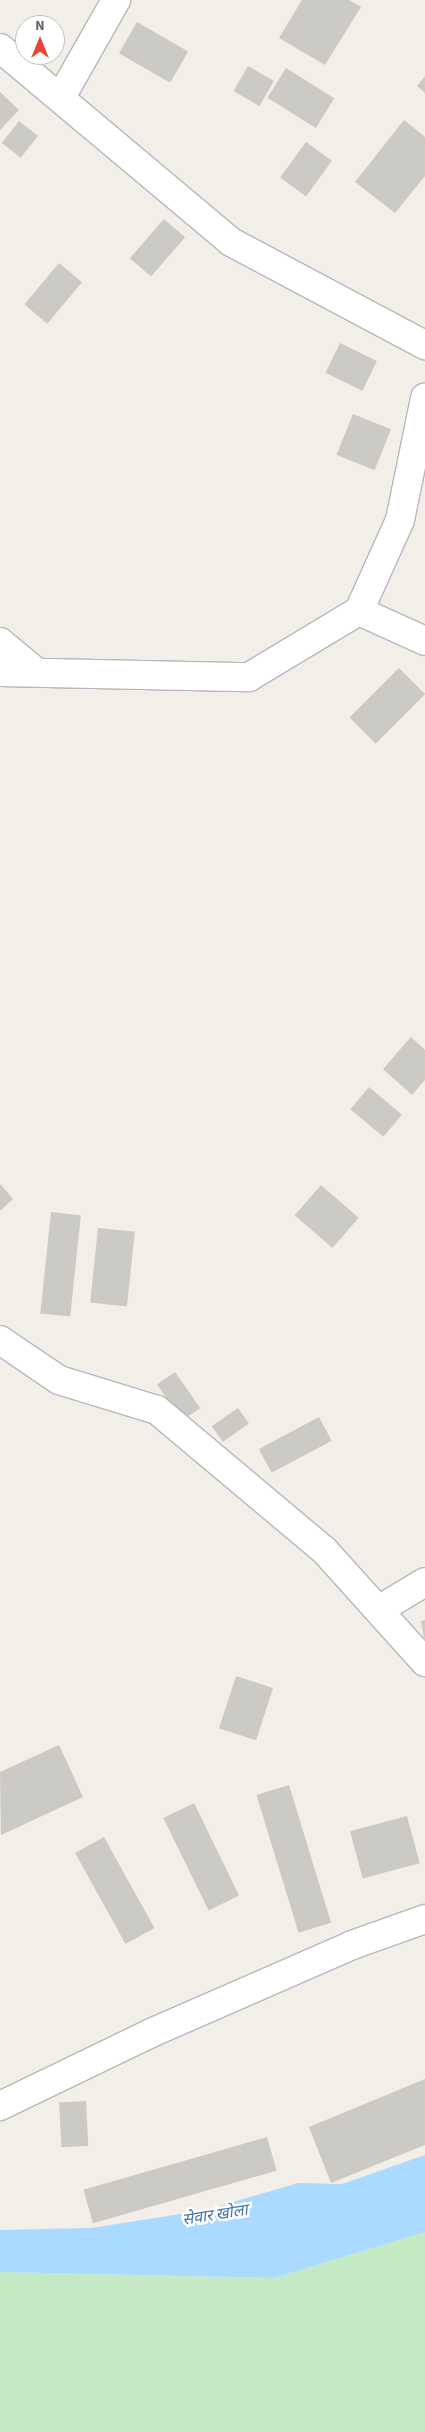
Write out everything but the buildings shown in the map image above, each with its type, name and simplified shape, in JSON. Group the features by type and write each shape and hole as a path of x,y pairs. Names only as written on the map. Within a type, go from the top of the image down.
{"street":[{"path":"60,97 116,0"},
{"path":"0,48 231,242 425,345"},
{"path":"0,672 249,678 359,610 400,520 425,398"},
{"path":"359,610 425,641"},
{"path":"0,642 36,672"},
{"path":"0,1340 59,1380 157,1410 324,1550 425,1662"},
{"path":"380,1610 425,1582"},
{"path":"0,2106 151,2033 352,1945 425,1919"}],"green space":[{"path":"425,2232 425,2432 0,2432 0,2272 274,2278"}],"water":[{"name":"सेवार खोला","path":"425,2155 425,2232 274,2278 0,2272 0,2230 91,2228 206,2210 298,2183 342,2184"}]}
